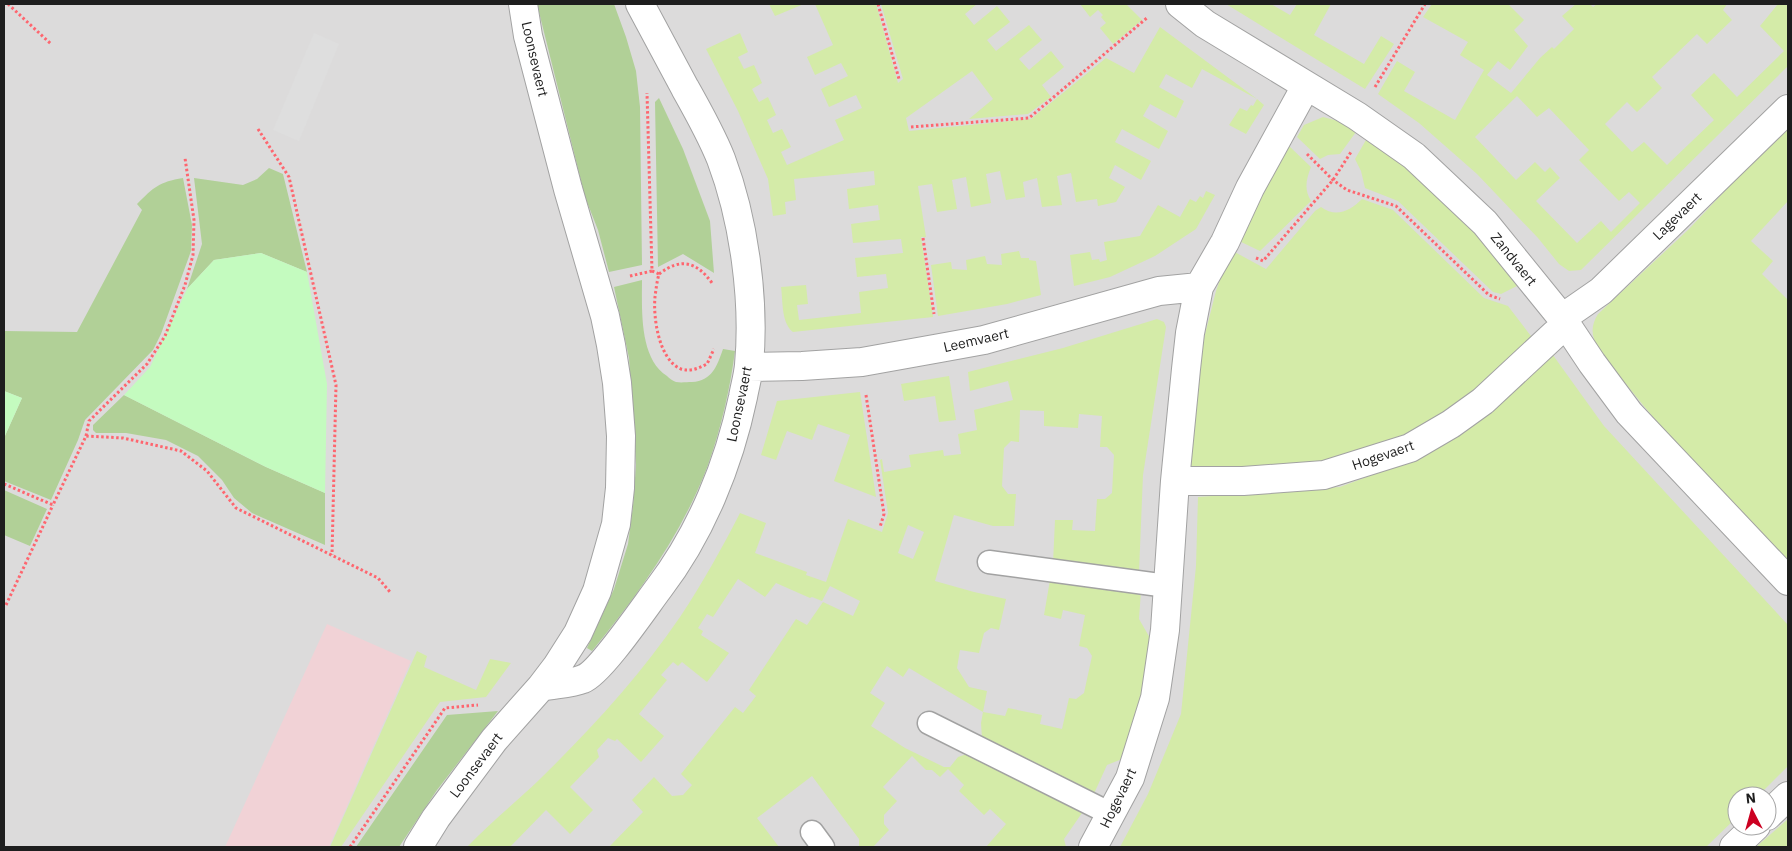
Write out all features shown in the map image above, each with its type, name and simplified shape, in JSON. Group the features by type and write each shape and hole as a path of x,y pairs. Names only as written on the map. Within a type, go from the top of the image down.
{"street":[{"name":"Loonsevaert","path":"418,847 436,818 494,740 557,666 578,633 596,591 616,524 620,488 621,445 617,383 606,316 568,189 528,36 523,4"},
{"name":"Loonsevaert","path":"540,687 585,678 608,656 671,572 694,531 728,454 739,416 749,367 750,316 746,271 740,230 730,186 707,128 640,4"},
{"name":"Zandvaert","path":"1180,4 1206,24 1357,116 1414,156 1485,222 1532,282 1558,326 1592,363 1630,413 1788,581"},
{"name":"Hogevaert","path":"1093,847 1130,778 1155,698 1165,630 1175,481 1189,342 1199,287 1225,242 1250,188 1306,86"},
{"name":"Lagevaert","path":"1558,326 1601,291 1788,109"},
{"name":"Leemvaert","path":"749,367 862,362 984,340 1159,291 1199,287"},
{"name":"Hogevaert","path":"1175,481 1243,481 1324,474 1410,448 1483,402 1558,326"},
{"path":"1777,806 1788,796"},
{"path":"1734,847 1746,836"}],"lane":[{"path":"989,562 1167,586"},
{"path":"929,723 1111,814"}],"path":[{"path":"8,4 51,44"},
{"path":"878,4 899,79"},
{"path":"1357,116 1425,4"},
{"path":"911,127 1029,118 1150,16"},
{"path":"652,271 647,88 670,61"},
{"path":"1282,128 1334,180 1347,190 1396,206 1489,295 1503,300 1532,282"},
{"path":"258,129 289,177 336,385 332,555"},
{"path":"6,605 86,436 89,421 147,364 165,336 185,285 193,255 194,220 185,158"},
{"path":"1225,242 1263,261 1334,180"},
{"path":"923,238 940,348"},
{"path":"659,274 676,264 688,264 704,272 713,284 714,291"},
{"path":"596,284 652,271 659,274"},
{"path":"659,274 655,298 656,325 669,361 682,369 695,370 707,364 714,349 714,340"},
{"path":"862,362 884,514 880,527"},
{"path":"86,436 123,438 181,451 207,471 236,508 378,578 390,592"},
{"path":"4,484 53,505"},
{"path":"350,847 445,708 483,705"}],"shaded area":[{"path":"4,4 1788,4 1788,847 4,847"},
{"path":"314,33 339,44 299,141 273,130"},
{"path":"327,624 411,661 329,847 225,847"}],"green space":[{"path":"537,4 614,4 636,71 640,107 642,265 609,272 598,230 585,197"},
{"path":"769,4 804,4 775,16"},
{"path":"815,4 876,4 898,83 903,79 881,4 977,4 965,14 974,25 997,6 1010,22 987,40 996,51 1029,25 1042,40 1019,59 1029,70 1051,51 1064,67 1042,85 1051,97 1028,114 969,119 993,99 972,71 906,118 909,131 1031,119 1106,58 1134,73 1160,27 1257,99 1202,69 1192,88 1166,74 1159,87 1184,101 1176,118 1150,104 1143,116 1168,131 1159,149 1122,129 1115,142 1151,161 1141,180 1115,165 1109,178 1125,187 1116,202 1098,206 1097,199 1076,202 1071,173 1057,176 1062,205 1042,207 1037,178 1023,182 1025,197 1006,200 1000,171 986,174 991,203 971,207 966,177 952,180 957,209 937,212 932,184 918,186 926,237 921,237 933,317 793,332 784,317 781,287 806,285 808,304 797,305 799,320 861,313 859,292 888,288 886,274 857,277 855,258 903,253 901,239 853,243 851,224 880,220 878,205 849,209 847,189 875,185 874,171 794,179 796,200 785,202 786,214 773,216 768,179 738,111 706,49 740,33 748,52 738,57 744,69 754,65 762,83 752,89 759,102 768,97 776,115 767,120 773,133 782,129 791,147 781,152 787,165 844,140 835,120 862,108 856,95 829,107 821,89 848,76 841,63 815,75 807,57 833,45"},
{"path":"1080,4 1126,4 1142,20 1113,44 1100,28 1106,23 1101,17 1103,15 1098,10 1090,17"},
{"path":"1226,4 1271,4 1290,15 1297,4 1331,4 1314,35 1364,64 1381,36 1394,44 1365,89"},
{"path":"1432,4 1508,4 1524,20 1514,30 1528,46 1510,70 1498,61 1487,75 1511,93 1540,58 1552,47 1554,49 1574,29 1562,16 1576,4 1590,4 1593,7 1597,4 1727,4 1723,10 1732,20 1707,44 1697,34 1652,77 1662,88 1637,112 1627,102 1605,124 1632,152 1644,142 1667,165 1714,120 1691,95 1714,73 1737,97 1784,51 1760,26 1778,4 1788,4 1788,66 1581,270 1569,271 1559,264 1538,238 1477,174 1419,123 1378,94 1397,61 1415,72 1404,91 1455,120 1484,70 1460,55 1468,42 1423,17","holes":["1517,96 1537,117 1549,108 1589,150 1579,160 1619,201 1629,192 1640,203 1611,232 1601,221 1577,243 1536,201 1560,178 1550,167 1545,172 1535,162 1516,180 1475,137"]},
{"path":"659,98 683,149 710,221 714,273 683,254 658,267 655,102"},
{"path":"1257,99 1264,105 1246,134 1229,125 1240,108 1247,111"},
{"path":"1323,117 1342,122 1356,132 1340,154 1328,155 1320,159 1297,137 1304,125"},
{"path":"1788,129 1788,201 1751,241 1773,261 1762,274 1788,300 1788,561 1648,412 1601,353 1593,336 1593,329 1598,314 1689,229 1737,178"},
{"path":"1366,140 1398,159 1475,231 1521,284 1501,294 1493,292 1398,201 1365,188 1361,171 1355,159"},
{"path":"1288,145 1311,167 1306,184 1311,201 1260,251 1237,240"},
{"path":"269,168 283,174 307,272 261,253 214,260 187,289 202,244 194,178 243,185 257,179"},
{"path":"183,178 192,225 191,251 161,334 153,350 85,420 51,500 4,481 4,438 22,398 4,391 4,331 77,332 142,210 137,204 157,186 168,181"},
{"path":"1206,191 1215,195 1196,229 1155,256 1110,277 1074,286 1070,255 1090,252 1092,260 1099,259 1100,262 1107,260 1104,242 1140,236 1158,205 1180,217 1190,199 1196,202 1200,196 1203,198"},
{"path":"1362,199 1393,210 1484,298 1508,306 1534,340 1471,397 1419,431 1340,462 1188,475 1201,350 1216,291 1231,250 1266,269 1315,211 1321,207 1332,212 1343,212 1353,207"},
{"path":"1019,251 1021,258 1029,258 1029,260 1036,261 1041,295 1007,304 938,316 931,265 951,262 952,269 967,270 966,260 985,256 987,264 1002,265 1001,254"},
{"path":"261,253 307,272 327,384 325,493 266,467 124,395 150,367 187,289 214,260"},
{"path":"642,280 644,332 647,345 651,357 658,368 670,379 676,382 692,382 704,379 713,372 723,349 735,351 721,423 713,451 697,491 658,563 592,651 587,648 614,589 628,544 636,465 629,358 614,287"},
{"path":"1157,319 1164,322 1166,327 1143,475 1139,572 1053,563 1055,520 1073,520 1072,530 1095,531 1097,499 1105,499 1112,493 1114,455 1107,447 1100,447 1102,416 1079,414 1078,428 1044,426 1044,411 1020,410 1019,442 1011,441 1004,448 1002,486 1008,494 1016,494 1014,526 993,526 954,515 935,581 1006,599 999,630 991,628 984,633 979,653 960,650 957,668 969,687 987,691 983,712 909,668 903,677 887,666 870,693 885,703 871,726 905,748 944,767 950,767 958,757 970,753 1003,768 1082,813 1064,839 1066,847 986,847 1006,824 990,809 984,815 959,791 964,785 948,769 940,777 932,770 926,770 912,756 883,787 897,801 884,815 884,824 889,830 873,847 859,847 859,839 812,776 757,818 779,847 609,847 643,812 632,800 654,777 672,796 683,795 692,785 681,774 735,707 743,713 756,696 749,690 796,619 807,625 823,602 853,616 860,601 830,586 822,601 810,598 776,583 765,597 738,579 713,617 707,614 698,628 703,631 701,635 729,653 707,682 682,662 678,666 673,662 661,675 667,680 639,714 664,736 641,762 617,739 615,741 608,738 597,750 599,757 570,787 593,810 570,834 546,810 510,847 467,847 558,761 631,681 665,639 688,604 712,566 740,513 766,523 755,553 807,572 806,575 826,582 848,519 882,532 888,513 880,460 882,459 884,472 911,467 909,455 943,450 944,456 961,454 958,434 977,430 974,410 1013,400 1008,381 970,391 968,372 1063,348","holes":["908,525 924,532 913,559 898,553"]},
{"path":"1550,351 1604,426 1788,625 1788,766 1768,786 1727,786 1727,827 1706,847 1120,847 1148,794 1181,714 1196,566 1198,497 1340,487 1393,467"},
{"path":"949,376 956,420 939,422 935,396 904,401 901,384"},
{"path":"4,391 22,398 4,438"},
{"path":"860,392 876,497 834,481 850,435 818,424 812,440 787,431 776,460 761,455 777,401"},
{"path":"124,395 266,467 325,493 325,545 252,513 234,498 222,480 198,456 166,440 126,433 96,433 93,430 93,425"},
{"path":"4,490 47,509 30,546 4,535"},
{"path":"1050,580 1141,591 1139,619 1150,638 1144,686 1122,759 1107,765 1092,798 982,738 981,723 983,712 1005,716 1008,708 1042,715 1040,724 1062,729 1069,698 1076,699 1084,693 1092,656 1087,648 1079,646 1085,615 1063,610 1061,619 1044,615"},
{"path":"417,651 427,656 424,667 476,690 490,659 511,663 486,697 440,702 341,847 330,847"},
{"path":"498,711 437,790 399,847 356,847 447,715"},
{"path":"1788,819 1788,847 1756,847 1769,836 1777,836 1777,829"}]}
